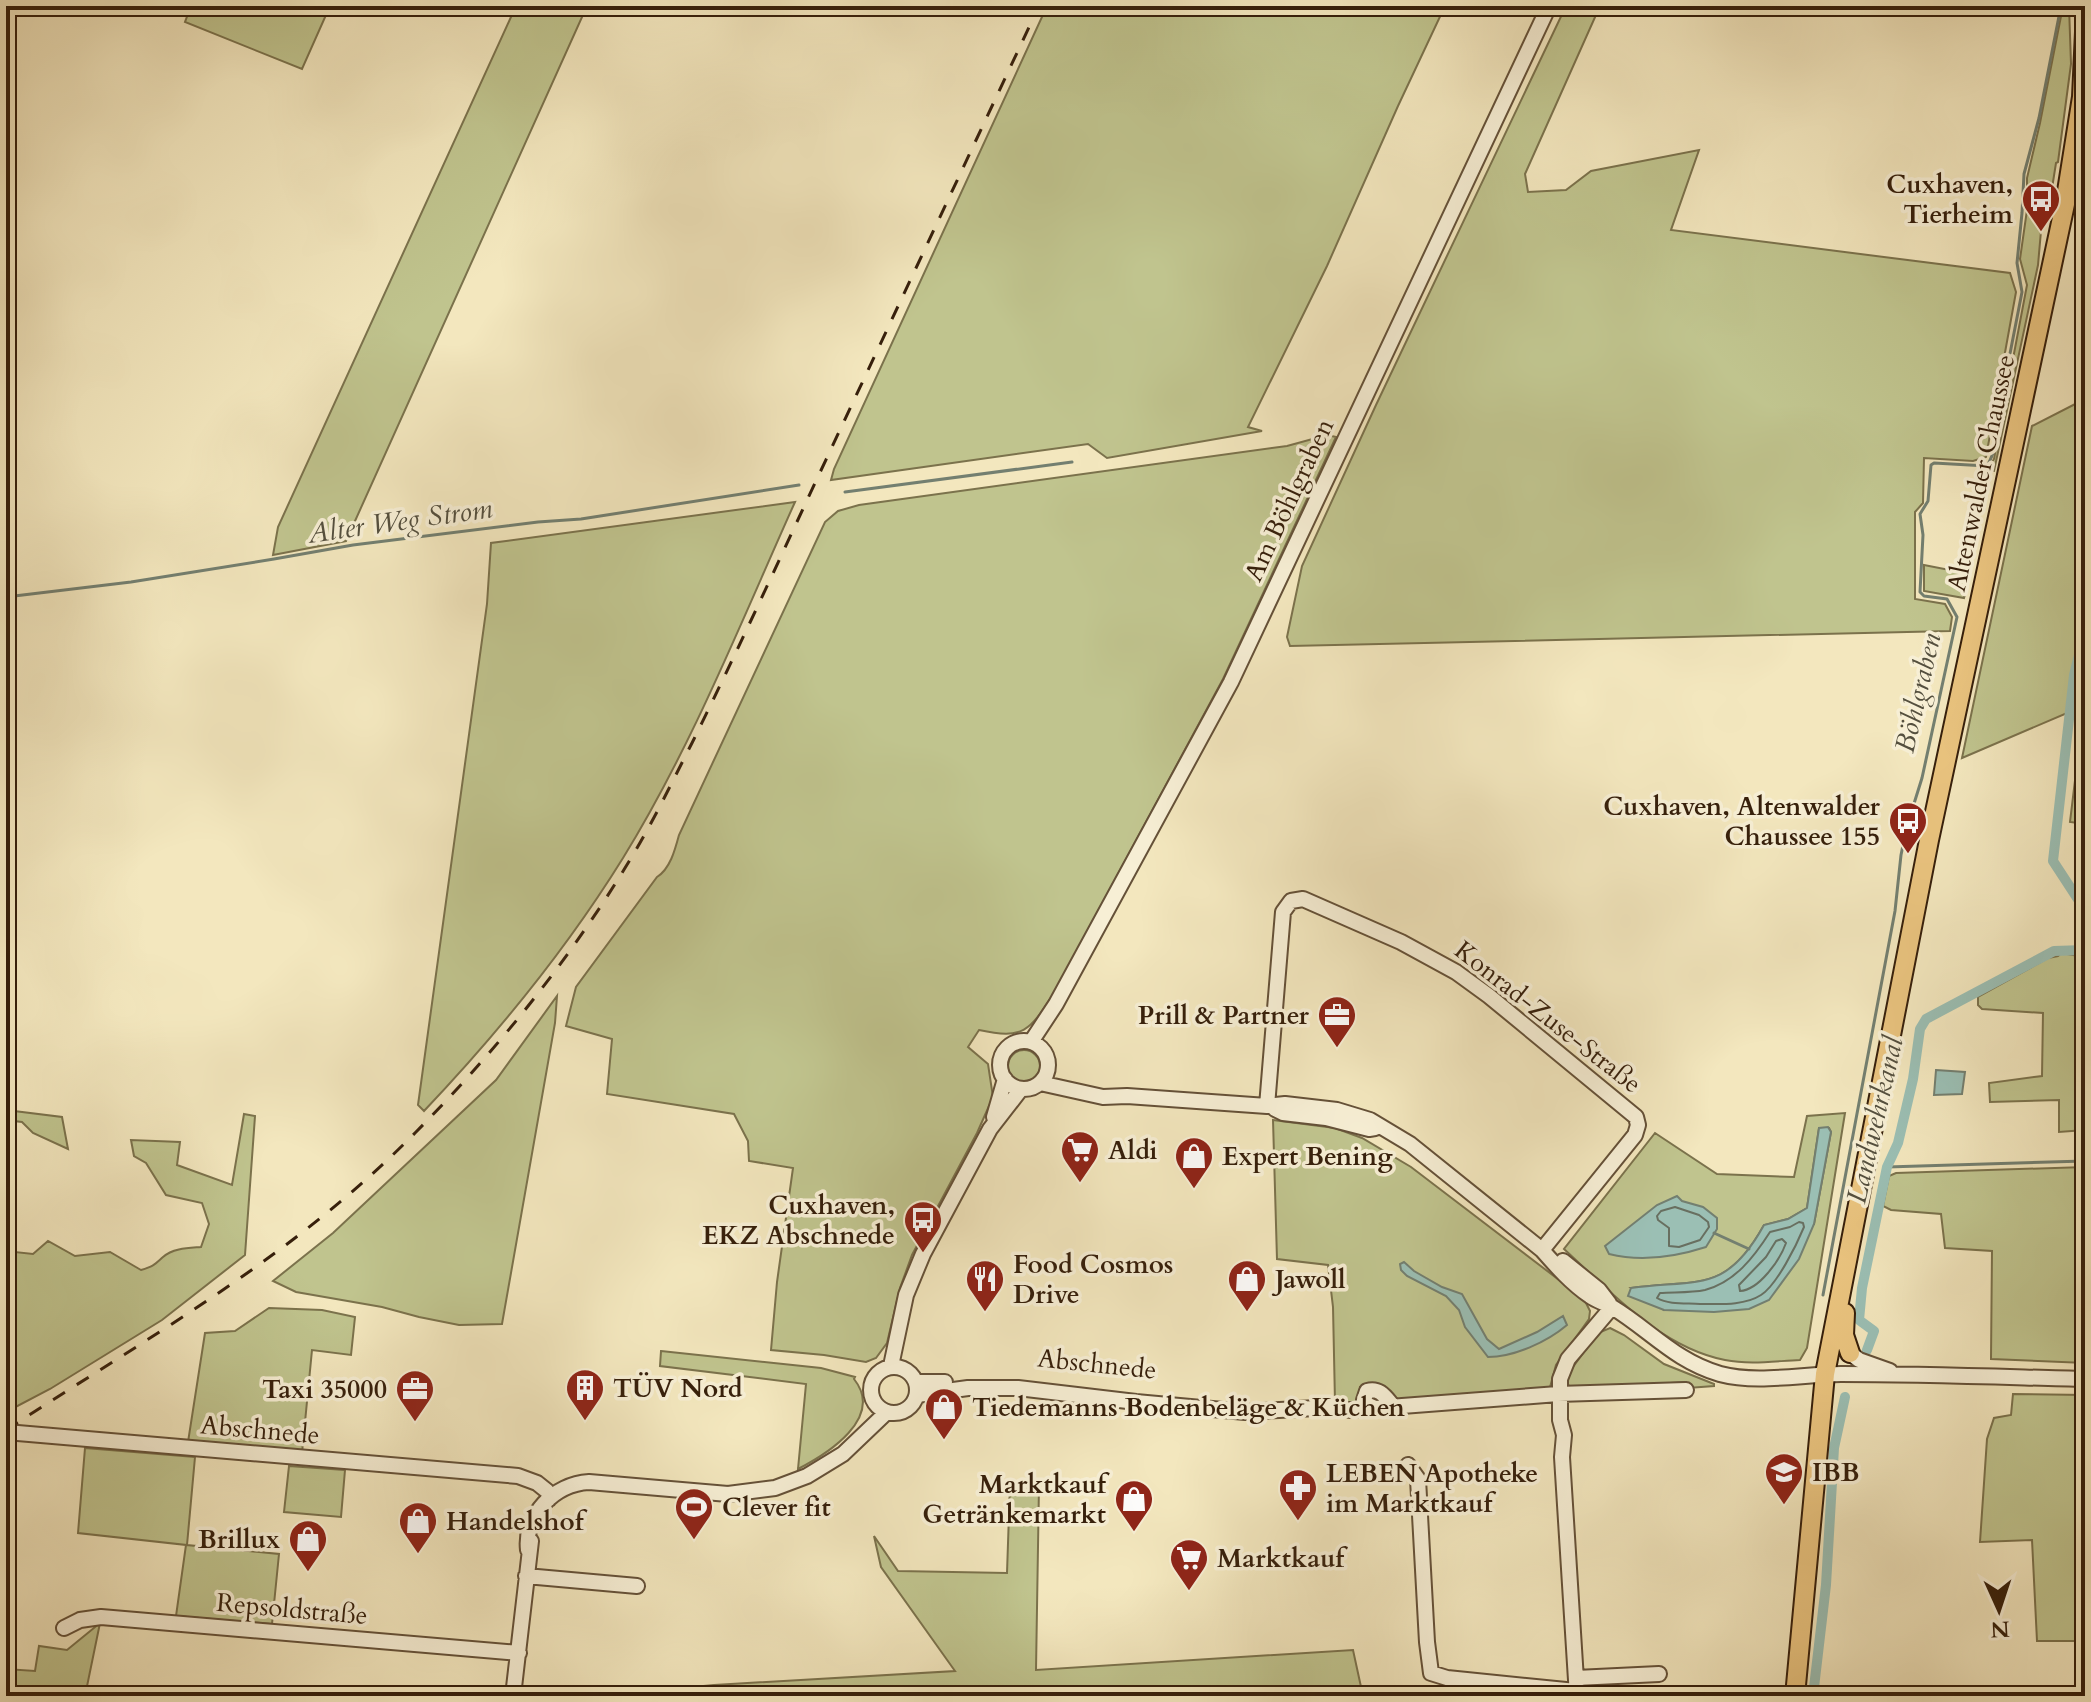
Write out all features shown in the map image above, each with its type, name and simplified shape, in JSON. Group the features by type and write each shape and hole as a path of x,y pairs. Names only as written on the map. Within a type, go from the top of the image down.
{"main road":[{"name":"Altenwalder Chaussee","path":"1795,1696 1825,1374 1926,854 2065,204 2082,97 2085,32"},
{"name":"Altenwalder Chaussee","path":"1848,1253 1844,1335 1850,1353"}],"street":[{"name":"Am Böhlgraben","path":"1036,1045 1050,1026 1056,1004 1231,682 1549,6"},
{"name":"Konrad-Zuse-Straße","path":"1267,1106 1283,912 1291,901 1303,899 1410,946 1456,972 1636,1117 1638,1127 1635,1135 1542,1250"},
{"path":"1018,1042 1036,1045 1048,1062 1044,1077 1032,1088 1021,1089 1011,1085 1001,1071 1004,1053 1018,1042"},
{"path":"1044,1077 1087,1095 1267,1106 1283,1113 1326,1118 1369,1129 1380,1127 1410,1144 1542,1250 1590,1296 1612,1307 1674,1353 1721,1374 1753,1377 1898,1374 2085,1379"},
{"path":"990,1129 1005,1079"},
{"path":"891,1366 906,1295 923,1254 990,1129 1021,1089"},
{"path":"1576,1688 1562,1457 1556,1444 1555,1431 1560,1420 1558,1394 1568,1359 1612,1307"},
{"path":"513,1696 527,1539 533,1516 552,1502 598,1484 703,1493 744,1493 775,1488 822,1468 834,1459 868,1417 881,1408 902,1412 914,1402 913,1383 905,1363 902,1318"},
{"path":"1850,1353 1859,1360 1898,1374"},
{"path":"891,1366 913,1383"},
{"path":"881,1408 870,1390 871,1383 879,1371 891,1366"},
{"name":"Abschnede","path":"913,1383 1018,1388 1245,1412 1334,1407"},
{"path":"1350,1410 1558,1394 1686,1390"},
{"name":"Abschnede","path":"6,1432 509,1475 529,1487 539,1498 552,1502"},
{"path":"1408,1465 1418,1479 1431,1673 1447,1678 1576,1688 1659,1674"},
{"path":"526,1576 637,1586"},
{"name":"Repsoldstraße","path":"64,1628 80,1620 101,1617 519,1653"}],"green space":[{"path":"191,6 330,6 302,69 185,22"},
{"path":"516,6 587,6 346,541 273,555 278,527"},
{"path":"1047,6 1445,6 1327,266 1248,427 1262,431 1107,458 1088,444 831,480 834,469"},
{"path":"1566,6 1600,6 1525,174 1528,192 1566,190 1591,171 1699,150 1671,230 2010,273 2016,292 1986,457 1973,461 1924,458 1923,503 1915,512 1915,599 1945,604 1952,617 1950,631 1290,646 1287,637 1302,566"},
{"path":"2063,6 2069,6 2071,64 2058,162 2041,231 2038,265 1994,471 1987,470 1994,459 2027,285 2020,259 2027,210 2027,178"},
{"path":"2085,399 2085,824 2070,822 2083,714 2067,713 1962,758 2032,426"},
{"path":"1327,435 1336,437 1223,679 1054,993 1039,1016 1025,1029 1007,1034 979,1030 968,1047 988,1064 993,1097 912,1255 900,1288 887,1343 876,1358 866,1362 771,1350 793,1168 749,1161 748,1141 734,1114 607,1094 612,1039 566,1026 576,987 669,864 679,835 825,522 838,511 859,505 1287,446"},
{"path":"795,502 694,728 623,858 530,990 424,1111 418,1105 487,604 491,543"},
{"path":"1924,565 1970,574 1964,598 1924,591"},
{"path":"2061,953 2085,957 2085,1130 2059,1132 2059,1100 1990,1102 1989,1083 2042,1076 2043,1013 1982,1009 1978,1005 1978,997"},
{"path":"557,996 555,1023 502,1324 459,1325 296,1292 273,1281 333,1233 496,1080"},
{"path":"1024,1050 1035,1055 1040,1066 1035,1077 1024,1082 1013,1077 1008,1066 1013,1055"},
{"path":"6,1110 62,1117 68,1149 33,1133 22,1122 6,1120"},
{"path":"1845,1113 1807,1348 1800,1360 1725,1360 1679,1343 1618,1300 1564,1249 1655,1133 1717,1174 1794,1177 1807,1116","holes":["1819,1128 1829,1128 1831,1132 1814,1224 1664,1310 1631,1288 1693,1282 1723,1273 1737,1263 1764,1225 1788,1219 1807,1208"]},
{"path":"244,1114 255,1116 245,1255 162,1320 50,1389 6,1412 6,1251 33,1254 48,1241 75,1256 110,1252 141,1270 154,1265 171,1252 201,1247 209,1224 202,1203 166,1195 146,1163 134,1156 131,1140 180,1142 177,1165 232,1185"},
{"path":"1273,1120 1335,1128 1362,1138 1411,1167 1584,1299 1590,1311 1589,1319 1556,1365 1549,1391 1399,1402 1381,1387 1360,1387 1361,1408 1341,1409 1335,1402 1333,1307 1328,1265 1277,1259"},
{"path":"2085,1167 2085,1363 1991,1359 1992,1251 1945,1248 1941,1214 1891,1210 1883,1206 1889,1176 1896,1173"},
{"path":"269,1308 322,1310 355,1317 351,1355 312,1350 302,1453 188,1442 205,1333 235,1331"},
{"path":"1610,1328 1664,1364 1714,1386 1688,1388 1686,1382 1570,1387 1567,1383 1570,1371 1598,1333"},
{"path":"661,1351 821,1368 855,1377 862,1393 858,1421 837,1444 798,1469 806,1384 660,1366"},
{"path":"2013,1394 2085,1395 2085,1641 2037,1641 2032,1540 1980,1542 1987,1439 1994,1418 2011,1415"},
{"path":"85,1448 195,1457 187,1545 279,1554 272,1624 176,1616 186,1545 78,1533"},
{"path":"289,1466 345,1470 341,1517 284,1512"},
{"path":"1010,1484 1039,1485 1036,1670 1353,1650 1363,1696 597,1696 714,1685 955,1671 881,1567 874,1536 898,1571 1007,1573"},
{"path":"100,1623 85,1696 6,1696 6,1669 35,1671 39,1646 67,1650"}],"water":[{"path":"1936,1070 1965,1072 1962,1094 1934,1095"},
{"path":"1828,1127 1831,1132 1814,1224 1799,1259 1769,1300 1749,1309 1714,1312 1664,1310 1628,1296 1631,1288 1693,1282 1723,1273 1737,1263 1764,1225 1788,1219 1807,1208 1819,1128"},
{"path":"1677,1196 1682,1201 1703,1207 1717,1218 1717,1229 1706,1247 1658,1257 1633,1258 1609,1254 1605,1246 1657,1205"},
{"path":"1404,1262 1442,1287 1462,1294 1487,1339 1499,1349 1563,1316 1567,1325 1530,1347 1488,1357 1465,1327 1459,1310 1446,1296 1407,1276 1401,1270 1400,1264"}],"waterway":[{"name":"Böhlgraben","path":"1823,1295 1895,911 1901,855 1922,778 1957,617 1947,599 1924,596 1920,592 1923,535 1920,514 1928,501 1931,465 1987,466 1995,446 2022,292 2017,263 2024,174 2039,118 2061,6"},
{"name":"Alter Weg Strom","path":"845,492 1072,462"},
{"name":"Alter Weg Strom","path":"6,597 131,582 353,545 581,519 799,485"},
{"name":"Landwehrkanal","path":"2085,631 2074,675 2053,861 2085,910"},
{"name":"Landwehrkanal","path":"1867,1350 1874,1331 1859,1320 1862,1288 1887,1167 1898,1143 1913,1079 1920,1029 1926,1019 2054,951 2085,950"},
{"path":"1887,1167 2085,1161"},
{"path":"1714,1233 1749,1249"},
{"name":"Landwehrkanal","path":"1813,1696 1826,1585 1834,1448 1845,1397"}],"railway":[{"path":"6,1430 219,1293 270,1257 368,1178 477,1067 535,997 589,924 637,848 692,743 1039,6"}],"place":[{"name":"Cuxhaven, Tierheim","path":"2041,233"},
{"name":"Cuxhaven, Altenwalder Chaussee 155","path":"1908,855"},
{"name":"Prill & Partner","path":"1337,1049"},
{"name":"Aldi","path":"1080,1184"},
{"name":"Expert Bening","path":"1194,1190"},
{"name":"Cuxhaven, EKZ Abschnede","path":"923,1254"},
{"name":"Food Cosmos Drive","path":"985,1313"},
{"name":"Jawoll","path":"1247,1313"},
{"name":"TÜV Nord","path":"585,1422"},
{"name":"Taxi 35000","path":"415,1423"},
{"name":"Tiedemanns Bodenbeläge & Küchen","path":"944,1441"},
{"name":"IBB","path":"1784,1506"},
{"name":"LEBEN Apotheke im Marktkauf","path":"1298,1522"},
{"name":"Marktkauf Getränkemarkt","path":"1134,1533"},
{"name":"Clever fit","path":"694,1541"},
{"name":"Handelshof","path":"418,1555"},
{"name":"Brillux","path":"308,1573"},
{"name":"Marktkauf","path":"1189,1592"}]}
